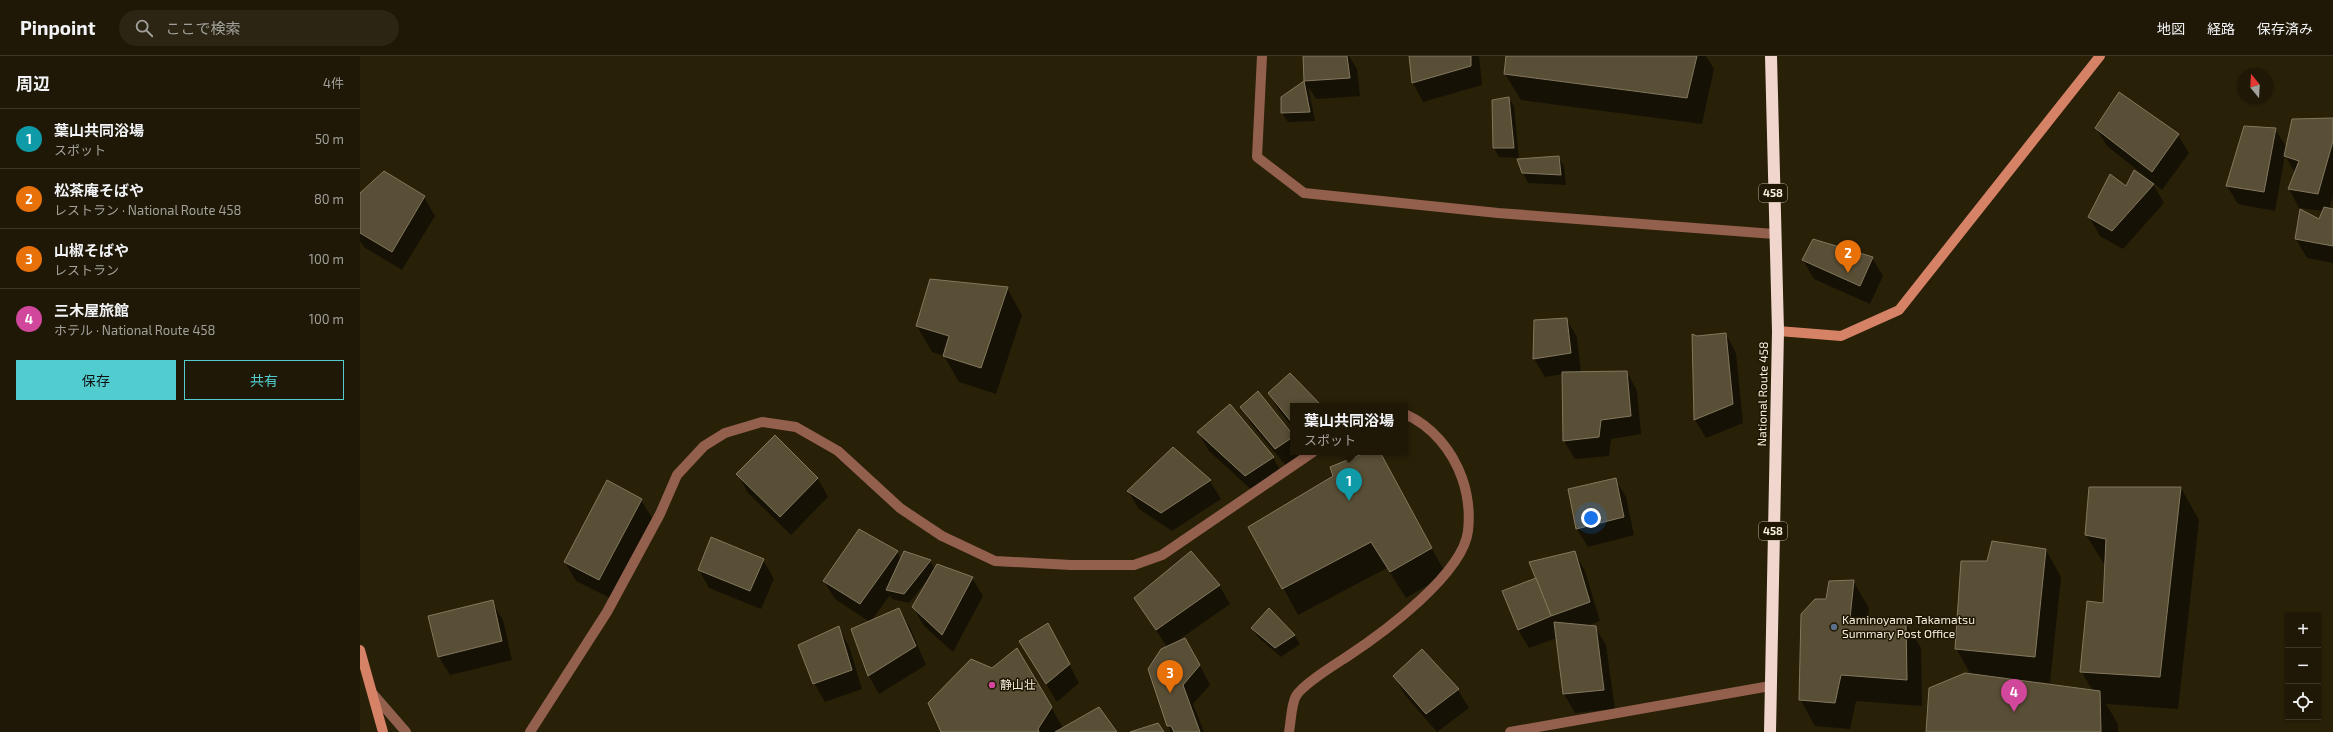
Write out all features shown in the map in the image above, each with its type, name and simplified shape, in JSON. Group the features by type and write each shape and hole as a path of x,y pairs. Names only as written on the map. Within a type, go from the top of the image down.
{"highway":[{"name":"National Route 458","path":"1770,732 1778,330 1774,234 1771,56"}],"street":[{"path":"1262,56 1257,157 1304,193 1498,213 1774,234"},
{"path":"1778,330 1841,336 1899,310 2100,56"},
{"path":"1289,732 1296,696 1320,674 1356,651 1418,604 1457,559 1468,533 1468,497 1457,465 1436,434 1408,416"},
{"path":"530,732 607,612 660,514 677,475 704,446 725,433 762,422 796,427 838,451 900,508 942,536 996,560 1071,565 1134,565 1162,554 1309,455"},
{"path":"360,650 383,732"},
{"path":"1510,732 1770,686"},
{"path":"373,694 406,732"}],"building":[{"path":"1303,56 1347,56 1350,78 1304,81"},
{"path":"1409,56 1471,56 1471,66 1412,83"},
{"path":"1506,56 1697,56 1687,98 1504,74"},
{"path":"1304,81 1310,112 1281,113 1281,97"},
{"path":"2119,92 2179,134 2152,172 2095,128"},
{"path":"1509,97 1514,148 1493,148 1492,100"},
{"path":"2333,118 2333,141 2318,194 2288,189 2299,161 2284,156 2292,119"},
{"path":"2244,126 2276,128 2264,192 2226,186"},
{"path":"1559,156 1561,175 1522,173 1517,159"},
{"path":"2134,170 2154,184 2112,231 2088,217 2110,174 2126,186"},
{"path":"384,171 425,196 392,252 360,233 360,193"},
{"path":"2324,207 2333,209 2333,246 2295,239 2300,209 2319,219"},
{"path":"1813,239 1873,257 1860,286 1802,260"},
{"path":"930,279 1008,287 981,368 943,356 949,336 916,326"},
{"path":"1567,318 1571,353 1533,359 1534,320"},
{"path":"1726,333 1733,404 1694,420 1692,334 1697,336"},
{"path":"1627,371 1631,416 1601,420 1599,437 1563,441 1562,372"},
{"path":"1290,373 1319,403 1290,403 1290,420 1268,393"},
{"path":"1258,391 1290,431 1290,439 1275,449 1240,407"},
{"path":"1230,404 1274,457 1245,476 1197,432"},
{"path":"775,435 818,478 780,517 736,474"},
{"path":"1173,447 1211,480 1161,513 1127,491"},
{"path":"1360,455 1382,455 1432,548 1390,572 1371,542 1282,589 1248,527 1333,476 1330,467"},
{"path":"1616,478 1624,517 1576,529 1568,489"},
{"path":"607,480 642,499 599,580 564,562"},
{"path":"2089,487 2181,487 2160,677 2080,672 2087,601 2103,603 2106,539 2085,535"},
{"path":"859,529 898,551 860,604 823,581"},
{"path":"711,537 764,559 750,591 698,570"},
{"path":"1992,541 2046,549 2035,657 1955,649 1961,561 1987,561"},
{"path":"904,551 931,560 904,594 886,590"},
{"path":"1191,551 1220,585 1156,630 1134,598"},
{"path":"1575,551 1590,602 1551,616 1529,562"},
{"path":"937,564 973,577 942,635 912,607"},
{"path":"1536,578 1551,616 1518,630 1502,591"},
{"path":"1854,580 1850,618 1906,621 1907,680 1841,675 1835,703 1799,700 1801,614 1815,599 1826,599 1829,581"},
{"path":"493,600 502,641 438,657 428,616"},
{"path":"899,608 916,646 868,676 851,629"},
{"path":"1269,608 1295,635 1275,648 1251,628"},
{"path":"1554,622 1596,626 1604,690 1563,694"},
{"path":"1048,623 1070,664 1046,684 1019,641"},
{"path":"839,626 852,670 813,684 798,645"},
{"path":"1185,638 1200,665 1183,685 1200,732 1174,732 1171,726 1167,726 1148,669 1161,649"},
{"name":"静山壮","path":"1017,648 1052,707 1038,729 1039,732 941,732 928,703 971,659 992,668"},
{"path":"1422,649 1459,689 1426,714 1393,676"},
{"path":"1965,673 2100,691 2101,732 1926,732 1929,688"},
{"path":"1099,707 1117,732 1055,732"},
{"path":"1158,723 1164,732 1130,732"}],"place":[{"name":"松茶庵そばや","path":"1848,273"},
{"name":"葉山共同浴場","path":"1349,501"},
{"name":"Kaminoyama Takamatsu Summary Post Office","path":"1834,627"},
{"name":"静山壮","path":"992,685"},
{"name":"山椒そばや","path":"1170,693"},
{"name":"三木屋旅館","path":"2014,712"}]}
